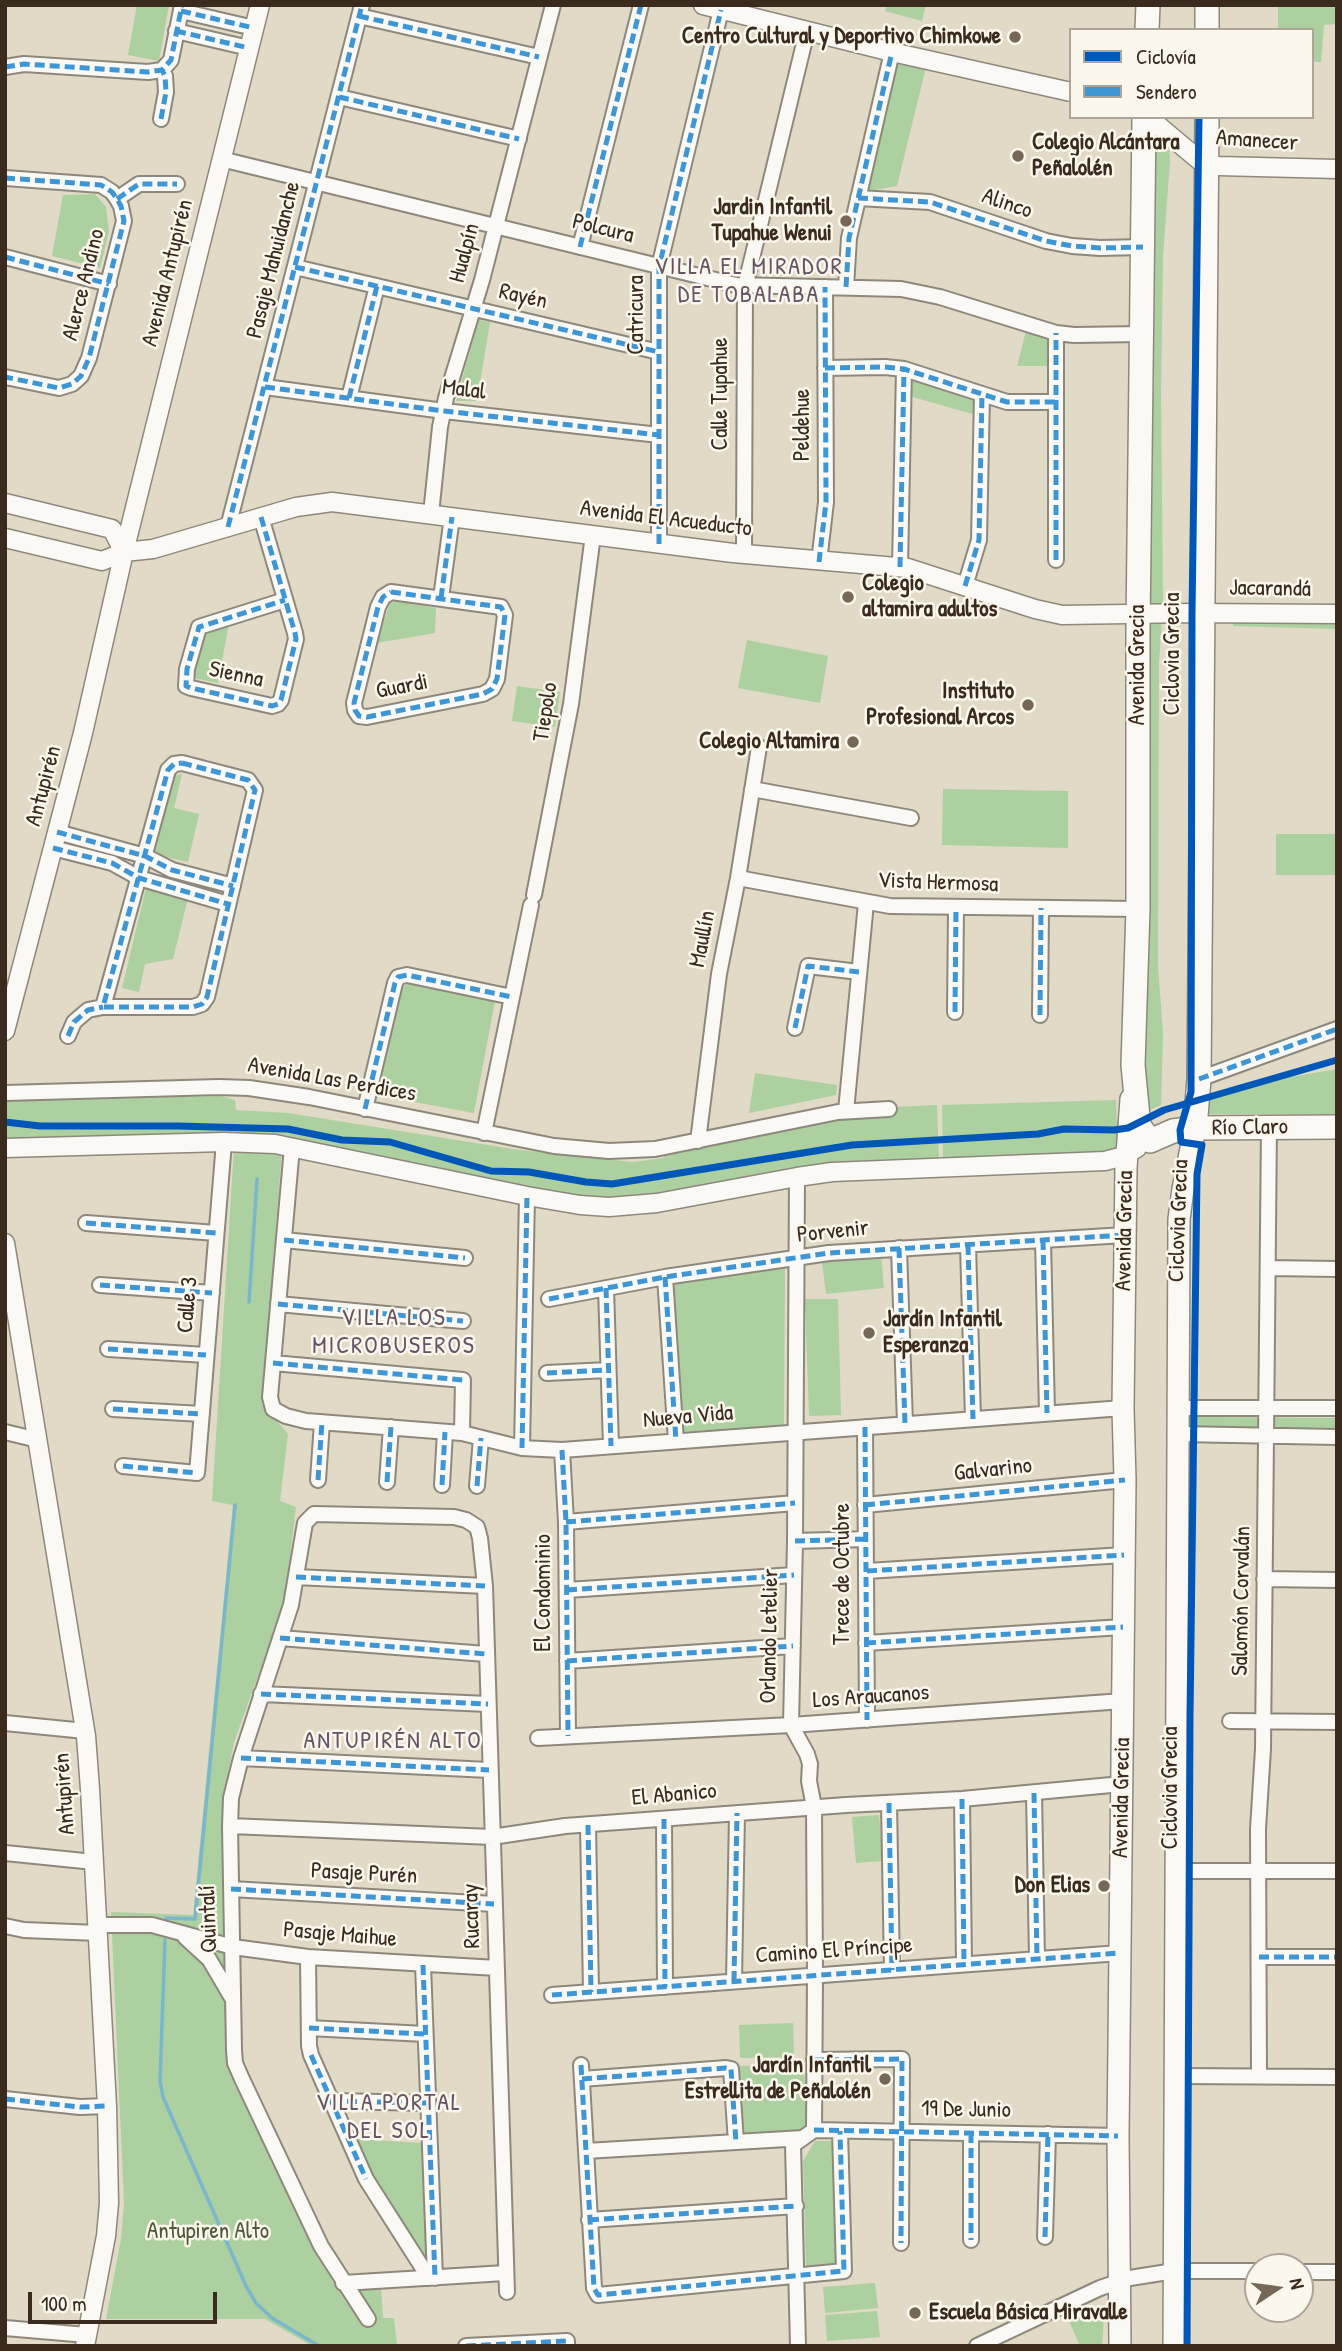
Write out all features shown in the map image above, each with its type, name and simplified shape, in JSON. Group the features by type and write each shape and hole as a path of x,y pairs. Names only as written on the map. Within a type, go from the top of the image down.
{"main road":[{"path":"1147,5 1147,28"},
{"path":"1207,5 1207,28"},
{"name":"Avenida Grecia","path":"1120,2346 1118,2136 1125,1235 1138,909 1138,614 1146,119"},
{"path":"1174,2346 1166,2272 1176,2076 1179,1219 1182,1189 1195,1128 1199,1079 1207,119"},
{"path":"1133,1065 1140,1127 1150,1141"},
{"name":"Río Claro","path":"1150,1141 1173,1131 1195,1128 1337,1127"}],"street":[{"name":"Avenida Antupirén","path":"124,552 260,5"},
{"name":"Hualpín","path":"431,514 443,411 473,309 553,5"},
{"path":"580,247 641,5"},
{"path":"712,7 807,32 1069,92"},
{"name":"Catricura","path":"659,544 659,267 712,7"},
{"path":"5,67 24,64 148,72 162,70 171,60 182,8 254,28"},
{"path":"361,10 539,57"},
{"name":"Pasaje Mahuidanche","path":"229,527 361,10"},
{"path":"176,31 249,48"},
{"name":"Calle Tupahue","path":"744,554 745,286 807,32"},
{"path":"846,287 849,238 892,52"},
{"path":"5,57 24,64"},
{"path":"162,70 166,92 162,119"},
{"path":"339,97 519,139"},
{"name":"Amanecer","path":"1148,119 1207,163 1228,168 1337,169"},
{"name":"Polcura","path":"221,159 745,286 891,288 926,293 1056,333 1142,334"},
{"path":"5,178 92,184 107,188 117,198 139,184 177,184"},
{"name":"Alerce Andino","path":"5,377 59,388 77,381 87,364 123,226 124,214 117,198"},
{"name":"Alinco","path":"858,198 930,202 1046,241 1072,246 1143,247"},
{"path":"5,257 109,284"},
{"name":"Rayén","path":"295,267 659,352"},
{"path":"349,398 377,286"},
{"name":"Peldehue","path":"819,562 826,502 825,287"},
{"path":"1056,333 1056,560"},
{"path":"825,368 904,369 1013,403 1056,402"},
{"path":"900,567 904,369"},
{"name":"Malal","path":"265,387 443,411 659,435"},
{"path":"965,586 979,540 982,395"},
{"name":"Avenida El Acueducto","path":"5,538 103,561 124,552 153,549 296,507 321,502 342,503 744,554 900,567 1047,612 1078,616 1202,613"},
{"path":"5,503 112,529 124,552"},
{"name":"Sienna","path":"261,517 285,600 296,639 281,700 272,706 186,686 187,669 199,627 285,600"},
{"path":"441,598 452,517"},
{"name":"Tiepolo","path":"484,1133 571,704 593,535"},
{"name":"Antupirén","path":"5,1031 93,694 124,552"},
{"name":"Guardi","path":"397,592 441,598 499,606 503,609 505,615 497,679 492,689 483,694 367,717 359,716 354,703 383,597 397,592"},
{"name":"Jacarandá","path":"1202,613 1337,614"},
{"name":"Maullín","path":"698,1140 721,961 738,878 759,747"},
{"path":"68,1036 74,1022 88,1010 103,1007 194,1007 202,1004 207,997 255,793 254,786 248,780 182,763 169,770 103,1007"},
{"path":"752,789 912,818"},
{"path":"55,840 145,856 172,870 233,886"},
{"path":"55,840 112,863 139,878 229,904"},
{"name":"Vista Hermosa","path":"738,878 866,903 956,908 1138,909"},
{"path":"846,1111 866,903"},
{"path":"956,908 956,1012"},
{"path":"1040,1015 1041,908"},
{"path":"795,1028 807,967 813,965 859,972"},
{"path":"365,1109 394,983 398,977 407,975 512,997"},
{"path":"1199,1079 1337,1030"},
{"name":"Avenida Las Perdices","path":"5,1093 248,1088 572,1149 609,1151 647,1149 846,1111 889,1108"},
{"name":"Salomón Corvalán","path":"1259,2076 1258,1829 1263,1722 1269,1126"},
{"name":"Río Claro","path":"1127,1153 1150,1141"},
{"name":"Calle 3","path":"123,1466 197,1473 223,1142"},
{"path":"5,1148 256,1142 580,1205 634,1206 832,1172 1091,1163 1112,1160 1127,1153"},
{"path":"292,1147 273,1363 463,1380 462,1433"},
{"name":"Orlando Letelier","path":"796,2206 793,2145 808,2134 814,2060 816,1975 814,1807 808,1781 811,1772 809,1759 791,1725 797,1177"},
{"path":"522,1448 527,1196"},
{"path":"86,1223 216,1233"},
{"name":"Porvenir","path":"550,1299 665,1277 829,1253 1125,1235"},
{"path":"285,1240 465,1258"},
{"path":"1043,1240 1048,1413"},
{"name":"Antupirén","path":"5,1243 85,1731 98,1929 109,2203 106,2236 86,2340"},
{"path":"968,1245 972,1419"},
{"path":"899,1248 905,1424"},
{"path":"1268,1268 1337,1269"},
{"path":"665,1277 676,1441"},
{"path":"100,1285 212,1293"},
{"path":"606,1288 611,1446"},
{"path":"278,1304 463,1321"},
{"path":"108,1349 206,1355"},
{"name":"Nueva Vida","path":"273,1363 270,1396 273,1409 286,1416 322,1422 462,1433 522,1448 562,1450 1124,1408"},
{"path":"547,1373 608,1370"},
{"path":"1179,1408 1337,1408"},
{"path":"113,1409 202,1414"},
{"path":"318,1479 322,1422"},
{"path":"387,1482 391,1427"},
{"name":"Trece de Octubre","path":"865,1427 867,1720"},
{"path":"5,1432 38,1440"},
{"path":"442,1485 445,1432"},
{"path":"1179,1434 1337,1437"},
{"path":"477,1486 481,1438"},
{"name":"El Condominio","path":"562,1450 566,1522 568,1737"},
{"name":"Galvarino","path":"865,1505 1125,1480"},
{"path":"566,1522 795,1503"},
{"name":"Quintalí","path":"368,2319 321,2246 235,2063 231,1798 241,1758 291,1605 306,1522 314,1514 329,1513 454,1517 477,1527 480,1538"},
{"name":"Rucaray","path":"480,1538 485,1586 507,2292"},
{"path":"795,1541 866,1539"},
{"path":"866,1571 1124,1555"},
{"path":"567,1590 794,1574"},
{"path":"296,1577 485,1586"},
{"path":"1264,1579 1337,1580"},
{"path":"866,1643 1123,1627"},
{"path":"280,1638 486,1654"},
{"path":"567,1661 793,1646"},
{"path":"261,1695 488,1704"},
{"name":"Los Araucanos","path":"538,1738 791,1725 1123,1701"},
{"path":"1230,1721 1337,1722"},
{"path":"5,1723 85,1731"},
{"path":"241,1758 489,1770"},
{"name":"El Abanico","path":"230,1826 492,1838 537,1829 814,1807 962,1799 1122,1784"},
{"path":"1034,1793 1037,1959"},
{"path":"962,1799 964,1964"},
{"path":"889,1803 892,1970"},
{"path":"734,1982 737,1813"},
{"path":"664,1819 665,1987"},
{"path":"588,1825 591,1992"},
{"path":"5,1853 94,1862"},
{"path":"1176,1871 1337,1871"},
{"name":"Pasaje Purén","path":"231,1889 494,1904"},
{"name":"Pasaje Maihue","path":"5,1926 24,1930 152,1925 233,1947 309,1957 497,1968"},
{"path":"182,1933 209,1959 234,2000"},
{"name":"Camino El Príncipe","path":"552,1995 1120,1953"},
{"path":"309,1957 309,2046 312,2055 366,2179 432,2278"},
{"path":"1259,1957 1337,1957"},
{"path":"423,1965 432,2278"},
{"path":"309,2028 425,2034"},
{"path":"814,2060 902,2059 901,2243"},
{"path":"736,2142 731,2069 581,2072 594,2288 598,2295 844,2272 840,2131"},
{"path":"1176,2076 1337,2077"},
{"path":"5,2099 80,2107 107,2106"},
{"path":"332,2101 426,2102"},
{"name":"19 De Junio","path":"586,2151 736,2142 840,2131 1118,2136"},
{"path":"971,2133 971,2240"},
{"path":"1045,2237 1048,2134"},
{"path":"589,2220 796,2206 797,2346"},
{"path":"977,2346 1119,2281 1166,2272 1244,2271"},
{"path":"1314,2272 1337,2272"},
{"path":"343,2283 505,2273"},
{"path":"5,2328 86,2340"},
{"path":"466,2346 567,2341 567,2346"}],"green space":[{"path":"137,5 169,5 159,61 128,55"},
{"path":"887,5 926,5 922,21 885,11"},
{"path":"1278,5 1337,5 1337,24 1324,25 1321,62 1314,62 1314,28 1278,28"},
{"path":"897,60 926,67 897,186 868,191 866,190"},
{"path":"1152,119 1168,119 1170,161 1163,256 1161,395 1163,604 1159,662 1158,966 1163,1034 1161,1105 1143,1112"},
{"path":"95,194 106,207 109,232 100,268 52,256 63,195"},
{"path":"479,320 490,322 477,401 456,401"},
{"path":"1026,331 1054,336 1054,366 1017,366"},
{"path":"912,375 978,397 976,415 909,396"},
{"path":"400,601 436,608 435,633 377,643 390,603"},
{"path":"1234,618 1337,621 1337,629 1233,626"},
{"path":"229,623 218,683 193,678 189,666 203,633"},
{"path":"747,640 828,656 820,703 738,688"},
{"path":"517,686 560,692 555,727 512,721"},
{"path":"182,774 174,808 199,814 188,862 152,854 170,777"},
{"path":"943,789 1068,791 1068,848 942,845"},
{"path":"1276,834 1337,834 1337,875 1276,875"},
{"path":"146,888 188,898 173,959 145,964 139,992 122,988"},
{"path":"408,984 495,1001 474,1113 377,1095 401,988"},
{"path":"1337,1069 1337,1114 1209,1114 1209,1100 1273,1080"},
{"path":"755,1073 837,1085 836,1095 749,1113"},
{"path":"221,1096 235,1100 236,1110 288,1113 519,1150 633,1162 664,1158 662,1139 728,1125 826,1110 937,1105 939,1160 644,1199 582,1204 288,1138 5,1145 5,1101"},
{"path":"1116,1100 1118,1153 943,1161 942,1105"},
{"name":"Antupiren Alto","path":"234,1148 282,1149 262,1404 288,1434 280,1501 296,1507 285,1602 234,1742 223,1800 228,2056 232,2073 307,2237 337,2288 381,2286 383,2318 394,2318 397,2346 312,2346 265,2319 106,2319 121,2239 124,2203 111,1912 193,1915 233,1505 212,1501"},
{"path":"881,1256 884,1288 826,1294 822,1262"},
{"path":"785,1267 784,1426 677,1432 672,1282"},
{"path":"805,1299 838,1299 841,1415 809,1416"},
{"path":"1187,1417 1337,1418 1337,1434 1186,1433"},
{"path":"879,1815 883,1861 856,1863 852,1817"},
{"path":"793,2023 794,2057 740,2058 739,2025"},
{"path":"804,2064 806,2127 799,2131 741,2133 738,2066"},
{"path":"358,2139 421,2143 430,2266 375,2180"},
{"path":"815,2141 837,2141 841,2267 806,2268 803,2161"},
{"path":"875,2283 878,2308 825,2313 823,2287"},
{"path":"1105,2305 1102,2346 1080,2346 1069,2321"},
{"path":"877,2311 880,2337 827,2341 825,2315"}],"waterway":[{"path":"249,1302 257,1179"},
{"path":"166,1918 195,1919 235,1505"},
{"path":"165,1940 160,2081 163,2097 246,2286 256,2303 272,2318 319,2346"}],"marked path":[{"path":"5,67 24,64 148,72 162,70 171,60 182,5"},
{"path":"228,527 362,5"},
{"path":"580,247 641,5"},
{"path":"659,544 659,267 721,10"},
{"path":"181,11 254,28"},
{"path":"359,16 539,57"},
{"path":"176,31 249,48"},
{"path":"846,287 849,238 892,52"},
{"path":"161,119 166,92 162,70"},
{"path":"339,97 519,139"},
{"path":"5,178 101,185 117,199 124,221 89,358 81,376 72,384 59,388 5,377"},
{"path":"117,199 139,184 177,184"},
{"path":"858,198 930,202 1046,241 1072,246 1143,247"},
{"path":"5,257 109,284"},
{"path":"295,267 659,352"},
{"path":"349,398 377,286"},
{"path":"819,562 826,502 825,287"},
{"path":"1056,333 1056,560"},
{"path":"825,368 904,369 1007,402 1056,402"},
{"path":"900,567 904,369"},
{"path":"265,387 444,411 659,435"},
{"path":"965,586 979,540 982,395"},
{"path":"261,517 295,633 296,639 281,700 272,706 186,686 187,669 199,627 285,600"},
{"path":"441,598 452,517"},
{"path":"391,592 501,607 505,615 497,679 492,689 483,694 367,717 359,716 354,703 378,607 383,597 391,592"},
{"path":"182,763 248,780 255,790 207,997 202,1004 193,1007 103,1007 168,770 174,764 182,763"},
{"path":"57,832 145,856 172,870 233,886"},
{"path":"53,848 112,863 139,878 228,904"},
{"path":"955,1012 956,908"},
{"path":"1040,1015 1041,908"},
{"path":"795,1028 808,966 859,972"},
{"path":"365,1109 398,977 407,975 512,997"},
{"path":"68,1036 74,1022 88,1010 103,1007"},
{"path":"1199,1079 1337,1029"},
{"path":"522,1448 527,1196"},
{"path":"86,1223 216,1233"},
{"path":"549,1299 665,1277 829,1253 1125,1235"},
{"path":"284,1240 465,1258"},
{"path":"1043,1240 1047,1413"},
{"path":"968,1245 973,1419"},
{"path":"899,1248 905,1424"},
{"path":"665,1277 676,1441"},
{"path":"100,1285 212,1293"},
{"path":"606,1288 611,1446"},
{"path":"278,1304 463,1321"},
{"path":"108,1349 206,1355"},
{"path":"273,1363 463,1380"},
{"path":"547,1373 608,1370"},
{"path":"113,1409 202,1414"},
{"path":"318,1480 322,1422"},
{"path":"387,1482 391,1427"},
{"path":"865,1427 867,1720"},
{"path":"442,1485 445,1432"},
{"path":"477,1486 481,1438"},
{"path":"562,1450 566,1522 568,1736"},
{"path":"123,1466 197,1473"},
{"path":"865,1505 1125,1480"},
{"path":"566,1522 795,1503"},
{"path":"795,1541 866,1539"},
{"path":"867,1571 1124,1555"},
{"path":"567,1590 794,1575"},
{"path":"296,1577 485,1586"},
{"path":"866,1643 1123,1627"},
{"path":"280,1638 486,1654"},
{"path":"567,1661 793,1646"},
{"path":"261,1694 488,1704"},
{"path":"241,1758 489,1770"},
{"path":"1034,1793 1037,1959"},
{"path":"962,1799 964,1964"},
{"path":"889,1803 892,1970"},
{"path":"734,1981 737,1813"},
{"path":"664,1819 665,1987"},
{"path":"588,1825 591,1992"},
{"path":"231,1889 494,1904"},
{"path":"552,1995 1120,1953"},
{"path":"1259,1957 1337,1957"},
{"path":"423,1965 435,2278"},
{"path":"309,2028 425,2034"},
{"path":"311,2055 366,2179"},
{"path":"814,2060 902,2059 901,2243"},
{"path":"581,2065 594,2288 598,2295 844,2271 840,2131"},
{"path":"582,2079 731,2069 736,2142"},
{"path":"5,2099 80,2107 107,2106"},
{"path":"332,2101 427,2103"},
{"path":"814,2130 1118,2136"},
{"path":"971,2133 971,2240"},
{"path":"1045,2237 1048,2134"},
{"path":"589,2220 796,2206"},
{"path":"466,2346 567,2341 567,2346"}],"cycle path":[{"name":"Ciclovia Grecia","path":"1187,2346 1190,1716 1197,1174 1202,1145 1181,1142 1180,1130 1191,1092 1192,613 1199,119"},
{"path":"5,1122 40,1126 288,1129 342,1140 390,1142 491,1171 529,1172 612,1184 852,1145 1038,1134 1064,1129 1128,1128 1164,1110 1337,1060"}],"place":[{"name":"Centro Cultural y Deportivo Chimkowe","path":"1015,37"},
{"name":"Colegio Alcántara Peñalolén","path":"1018,156"},
{"name":"Jardin Infantil Tupahue Wenui","path":"846,221"},
{"name":"Colegio altamira adultos","path":"848,597"},
{"name":"Instituto Profesional Arcos","path":"1028,705"},
{"name":"Colegio Altamira","path":"853,742"},
{"name":"Jardín Infantil Esperanza","path":"869,1333"},
{"name":"Don Elias","path":"1104,1886"},
{"name":"Jardín Infantil Estrellita de Peñalolén","path":"885,2079"},
{"name":"Escuela Básica Miravalle","path":"915,2313"}],"district":[{"name":"VILLA EL MIRADOR DE TOBALABA","path":"749,282"},
{"name":"VILLA LOS MICROBUSEROS","path":"394,1333"},
{"name":"ANTUPIRÉN ALTO","path":"393,1742"},
{"name":"VILLA PORTAL DEL SOL","path":"389,2118"}]}
